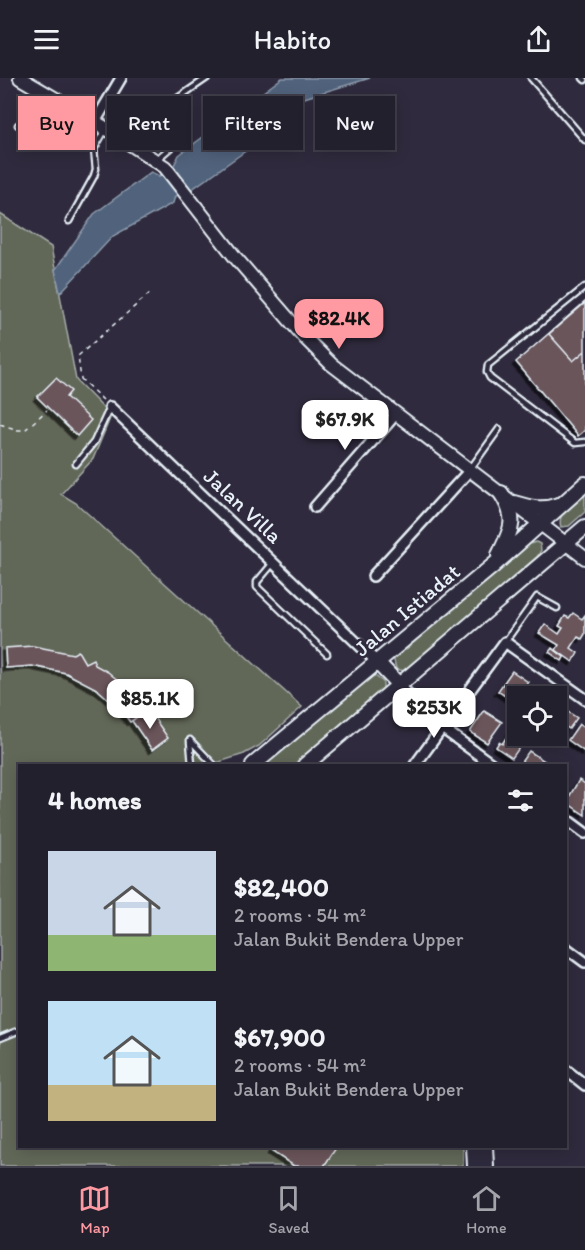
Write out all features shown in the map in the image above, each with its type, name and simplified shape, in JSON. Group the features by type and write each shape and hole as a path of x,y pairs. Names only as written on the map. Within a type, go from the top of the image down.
{"main road":[{"name":"Jalan Istiadat","path":"254,764 494,565 585,484"},
{"path":"494,565 510,534 512,521 510,507 501,493"},
{"path":"514,504 531,508 549,508 563,503"},
{"path":"306,764 585,527"},
{"path":"377,662 399,685"},
{"path":"474,1148 475,1166"},
{"path":"485,1148 486,1166"}],"street":[{"path":"20,78 53,96"},
{"path":"101,125 121,78"},
{"path":"95,121 160,164 235,257 305,338 332,364 585,558"},
{"name":"Jalan Villa","path":"110,407 377,662"},
{"path":"315,507 396,414"},
{"path":"373,576 470,470"},
{"path":"416,764 505,642 585,699"},
{"path":"399,685 442,728 492,764"},
{"path":"567,820 585,833"},
{"path":"567,949 585,963"},
{"path":"567,1071 585,1084"}],"lane":[{"path":"181,96 207,78"},
{"path":"531,78 584,137"},
{"path":"69,220 94,176 96,169 94,149 101,125"},
{"path":"160,164 167,150"},
{"path":"585,287 489,365 487,372 490,378 575,442 585,442"},
{"path":"76,464 93,442 110,407"},
{"path":"470,470 500,429"},
{"path":"274,562 257,582 257,587 327,654"},
{"path":"505,642 537,597 557,608"},
{"path":"192,764 190,740 213,764"},
{"path":"0,1038 18,1031"}],"path":[{"path":"110,407 81,379 78,356 150,293"},
{"path":"0,424 25,430 47,410"}],"green space":[{"path":"0,214 51,247 76,380 111,416 93,459 61,494 76,503 302,707 259,746 244,754 213,764 18,764 18,1148 463,1148 463,1166 0,1166"},
{"path":"585,491 585,512 569,526 561,527 561,516 564,511"},
{"path":"536,542 540,544 541,550 534,563 405,671 396,669 393,656 439,615 467,597 530,544"},
{"path":"369,676 375,676 383,682 381,695 300,764 265,764"}],"water":[{"path":"282,78 370,78 303,98 303,96 258,96"},
{"path":"203,137 203,150 247,150 192,189 175,196 173,203 113,236 60,293 55,270 94,214 151,172 159,176 174,165 179,155 186,150 191,150 191,146"}],"building":[{"path":"585,302 585,430 578,436 516,362"},
{"path":"585,303 585,351 573,361 549,334"},
{"path":"56,378 71,391 66,397 91,420 77,436 37,397"},
{"path":"573,613 582,619 585,615 585,634 582,639 578,637 571,648 578,653 573,662 556,650 559,645 539,633 545,624 559,634 563,628 559,626 565,616 569,618"},
{"path":"33,646 73,654 78,651 85,663 93,659 95,665 108,672 138,697 148,709 130,722 122,711 97,689 66,673 32,666 6,668 5,648"},
{"path":"552,648 564,657 562,661 549,652"},
{"path":"512,671 528,682 525,686 507,686 507,697 498,691"},
{"path":"148,709 168,738 152,750 132,721"},
{"path":"484,711 502,722 487,743 470,732"},
{"path":"567,711 577,718 569,729 567,728"},
{"path":"579,724 585,728 585,752 568,740"},
{"path":"507,736 507,746 520,746 512,758 496,747 499,742 502,744"},
{"path":"529,751 546,762 545,764 520,764"},
{"path":"579,780 585,784 585,815 567,803"},
{"path":"273,1148 336,1148 324,1166 294,1166 271,1151"}]}
